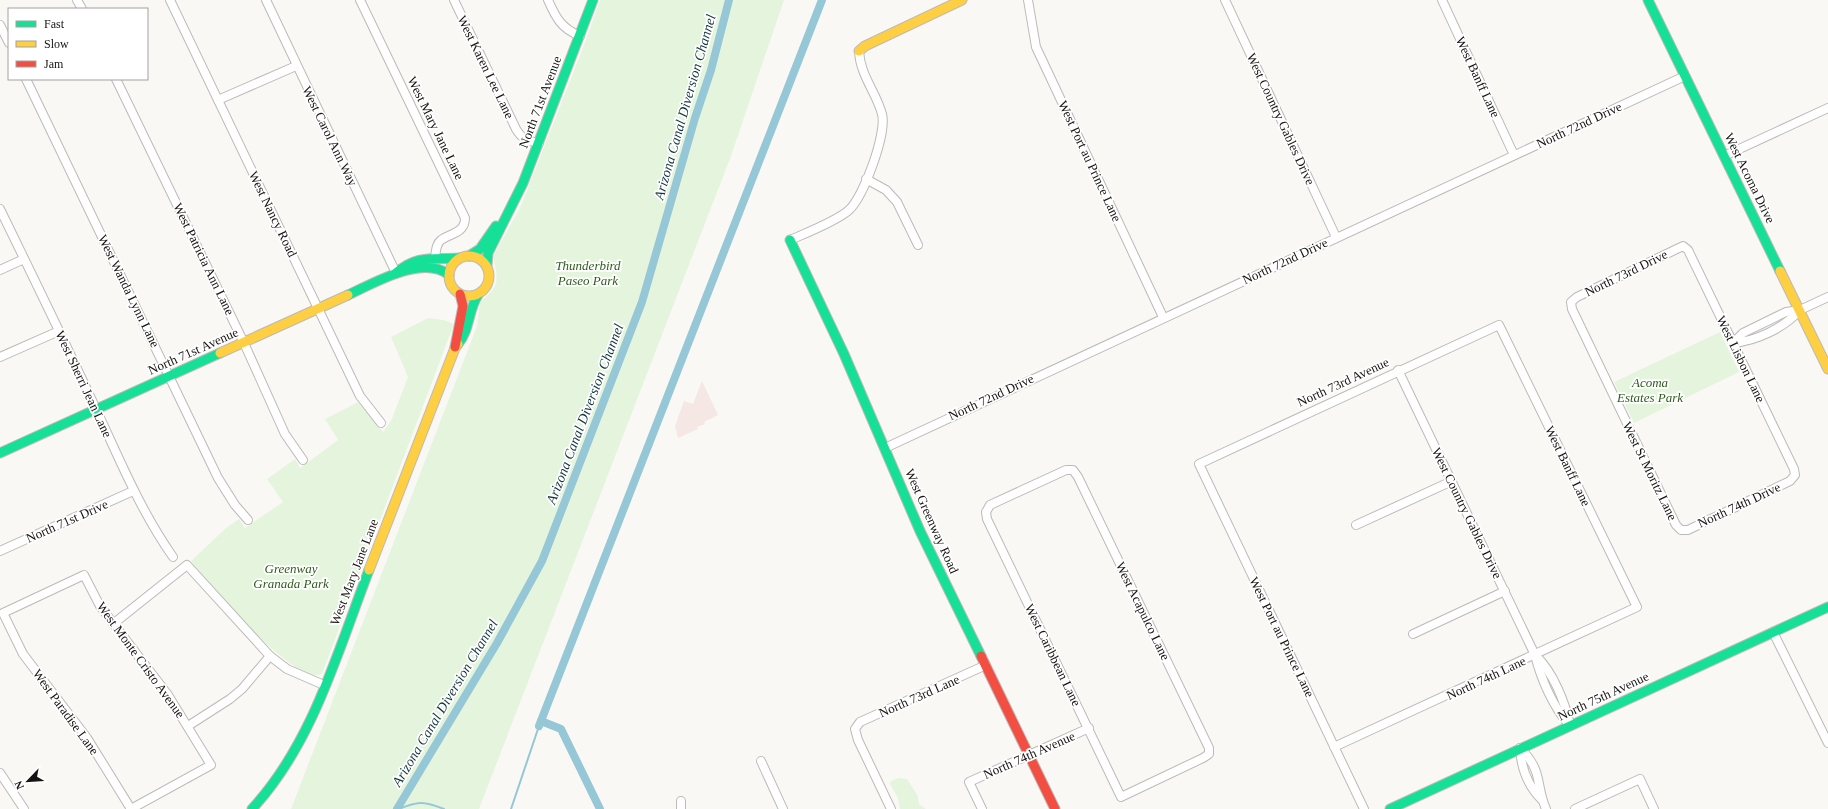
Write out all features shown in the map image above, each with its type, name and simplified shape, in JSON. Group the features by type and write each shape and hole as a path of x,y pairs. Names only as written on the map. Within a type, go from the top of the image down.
{"street":[{"name":"West Nancy Road","path":"170,0 360,396 381,423"},
{"name":"West Carol Ann Way","path":"266,0 296,66 396,272"},
{"name":"West Mary Jane Lane","path":"360,0 465,218 465,224 460,230 441,240 437,247 435,257"},
{"name":"West Karen Lee Lane","path":"454,0 521,138 539,143"},
{"path":"548,0 561,24 566,29 580,36"},
{"name":"North 71st Avenue","path":"478,295 484,291 489,278 486,265 488,254 539,143 593,0"},
{"path":"790,240 849,211 857,201 866,178 883,130 883,118 860,65 859,51 864,46 962,0"},
{"name":"West Port au Prince Lane","path":"1028,0 1036,46 1163,317"},
{"name":"West Country Gables Drive","path":"1225,0 1336,237"},
{"name":"West Banff Lane","path":"1442,0 1514,154"},
{"name":"West Acoma Drive","path":"1648,0 1828,369"},
{"path":"0,25 8,41"},
{"path":"218,100 296,66"},
{"name":"North 72nd Drive","path":"885,448 1163,317 1685,76"},
{"name":"West Wanda Lynn Lane","path":"26,80 218,478 235,505 248,520"},
{"name":"West Patricia Ann Lane","path":"116,80 244,343 285,434 304,460"},
{"path":"1724,156 1828,108"},
{"path":"866,178 886,190 897,202 918,245"},
{"name":"West Sherri Jean Lane","path":"0,209 97,410 133,491 145,515 173,557"},
{"name":"North 71st Avenue","path":"396,272 406,263 418,259 435,257 460,258 470,256 480,249 496,225 508,212"},
{"name":"West Greenway Road","path":"790,240 844,354 920,531 1055,809"},
{"name":"North 73rd Drive","path":"1571,302 1577,297 1683,246"},
{"name":"West Lisbon Lane","path":"1683,246 1688,250 1794,469 1795,476"},
{"path":"470,256 479,258 486,265"},
{"path":"460,258 452,265 449,275 452,286 460,294 466,296 478,295"},
{"path":"0,270 24,259"},
{"name":"North 71st Avenue","path":"0,453 244,343 318,307 396,272 435,267 444,270 449,275"},
{"name":"West Mary Jane Lane","path":"252,809 284,772 301,743 455,348 456,333 463,306 460,294"},
{"name":"West Mary Jane Lane","path":"455,348 464,337 473,303 478,295"},
{"path":"1733,343 1743,333 1786,312 1800,310 1828,297"},
{"name":"West St Moritz Lane","path":"1571,302 1572,309 1579,324 1676,525 1681,530"},
{"path":"1733,343 1747,342 1790,321 1800,310"},
{"path":"1770,320 1775,328"},
{"name":"West Banff Lane","path":"1499,325 1637,607"},
{"name":"North 73rd Avenue","path":"1199,464 1398,370 1499,325"},
{"path":"0,357 59,330"},
{"name":"West Country Gables Drive","path":"1398,370 1535,655 1538,669 1559,712 1570,726"},
{"name":"West Port au Prince Lane","path":"1199,464 1364,809"},
{"name":"West Caribbean Lane","path":"1073,470 1066,470 990,505 986,512 987,519 1121,797"},
{"name":"West Acapulco Lane","path":"1073,470 1078,477 1209,748 1209,754 1203,758 1121,797"},
{"name":"North 74th Drive","path":"1681,530 1688,530 1790,481 1795,476"},
{"path":"1356,525 1452,481"},
{"name":"North 71st Drive","path":"0,550 133,491"},
{"path":"112,624 187,565 270,656 288,669 324,685"},
{"name":"West Monte Cristo Avenue","path":"3,614 84,575 100,606 112,624 168,695 211,765 130,809"},
{"path":"1413,634 1505,591"},
{"name":"North 74th Lane","path":"1334,747 1637,607"},
{"name":"North 75th Avenue","path":"1390,809 1828,607"},
{"name":"West Paradise Lane","path":"3,614 23,654 87,738 130,809"},
{"path":"1773,632 1828,743"},
{"path":"188,726 230,699 242,689 270,656"},
{"name":"North 73rd Lane","path":"891,809 858,740 855,729 860,722 986,665"},
{"name":"North 74th Avenue","path":"982,809 969,782 1089,728"},
{"path":"1520,748 1521,763 1534,792 1542,800 1546,809"},
{"path":"761,761 783,809"},
{"path":"0,773 24,809"},
{"path":"1575,809 1640,779 1654,809"}],"shaded area":[{"path":"702,381 718,415 704,422 705,424 697,427 698,429 678,438 675,426 684,401 693,404"}],"green space":[{"name":"Thunderbird Paseo Park","path":"600,0 784,0 731,156 479,809 291,809 477,326 480,302 495,287 497,277 493,256 520,208 586,40"},
{"name":"Greenway Granada Park","path":"428,318 444,320 454,324 322,674 310,674 295,666 277,653 259,636 201,575 191,561 226,528 239,519 245,528 283,502 267,479 295,459 300,468 338,440 325,419 358,402 383,432 391,421 408,377 391,337"},
{"name":"Acoma Estates Park","path":"1720,332 1739,372 1634,423 1614,382"},
{"path":"899,778 907,779 918,796 919,804 926,809 900,809 898,798 890,784 891,781"}],"waterway":[{"name":"Arizona Canal Diversion Channel","path":"397,809 497,643 542,561 642,302 695,118 711,70 729,0"},
{"path":"539,726 822,0"},
{"path":"541,721 561,729 600,809"},
{"path":"511,809 539,726"},
{"path":"399,809 416,803 431,804 444,809"}],"traffic: fast":[{"path":"487,265 488,253 523,183 593,0"},
{"path":"1648,0 1780,271"},
{"path":"469,256 480,249 496,226"},
{"path":"790,240 844,354 920,531 981,656"},
{"path":"396,273 411,263 419,260 460,258"},
{"path":"348,295 385,278 412,269 438,269 449,275"},
{"path":"458,344 465,333 472,307 478,295"},
{"path":"0,453 220,353"},
{"path":"252,809 273,783 292,755 307,726 334,665 369,570"},
{"path":"1390,809 1828,607"}],"traffic: slow":[{"path":"859,51 865,46 962,0"},
{"path":"473,256 480,259 486,265 489,276 488,284 480,293 473,296 465,296 458,293 450,284 449,272 452,265 461,257 473,256"},
{"path":"1780,271 1828,369"},
{"path":"220,353 348,295"},
{"path":"369,570 455,348 458,344"}],"traffic: jam":[{"path":"455,347 463,306 460,294"},
{"path":"981,656 1055,809"}]}
